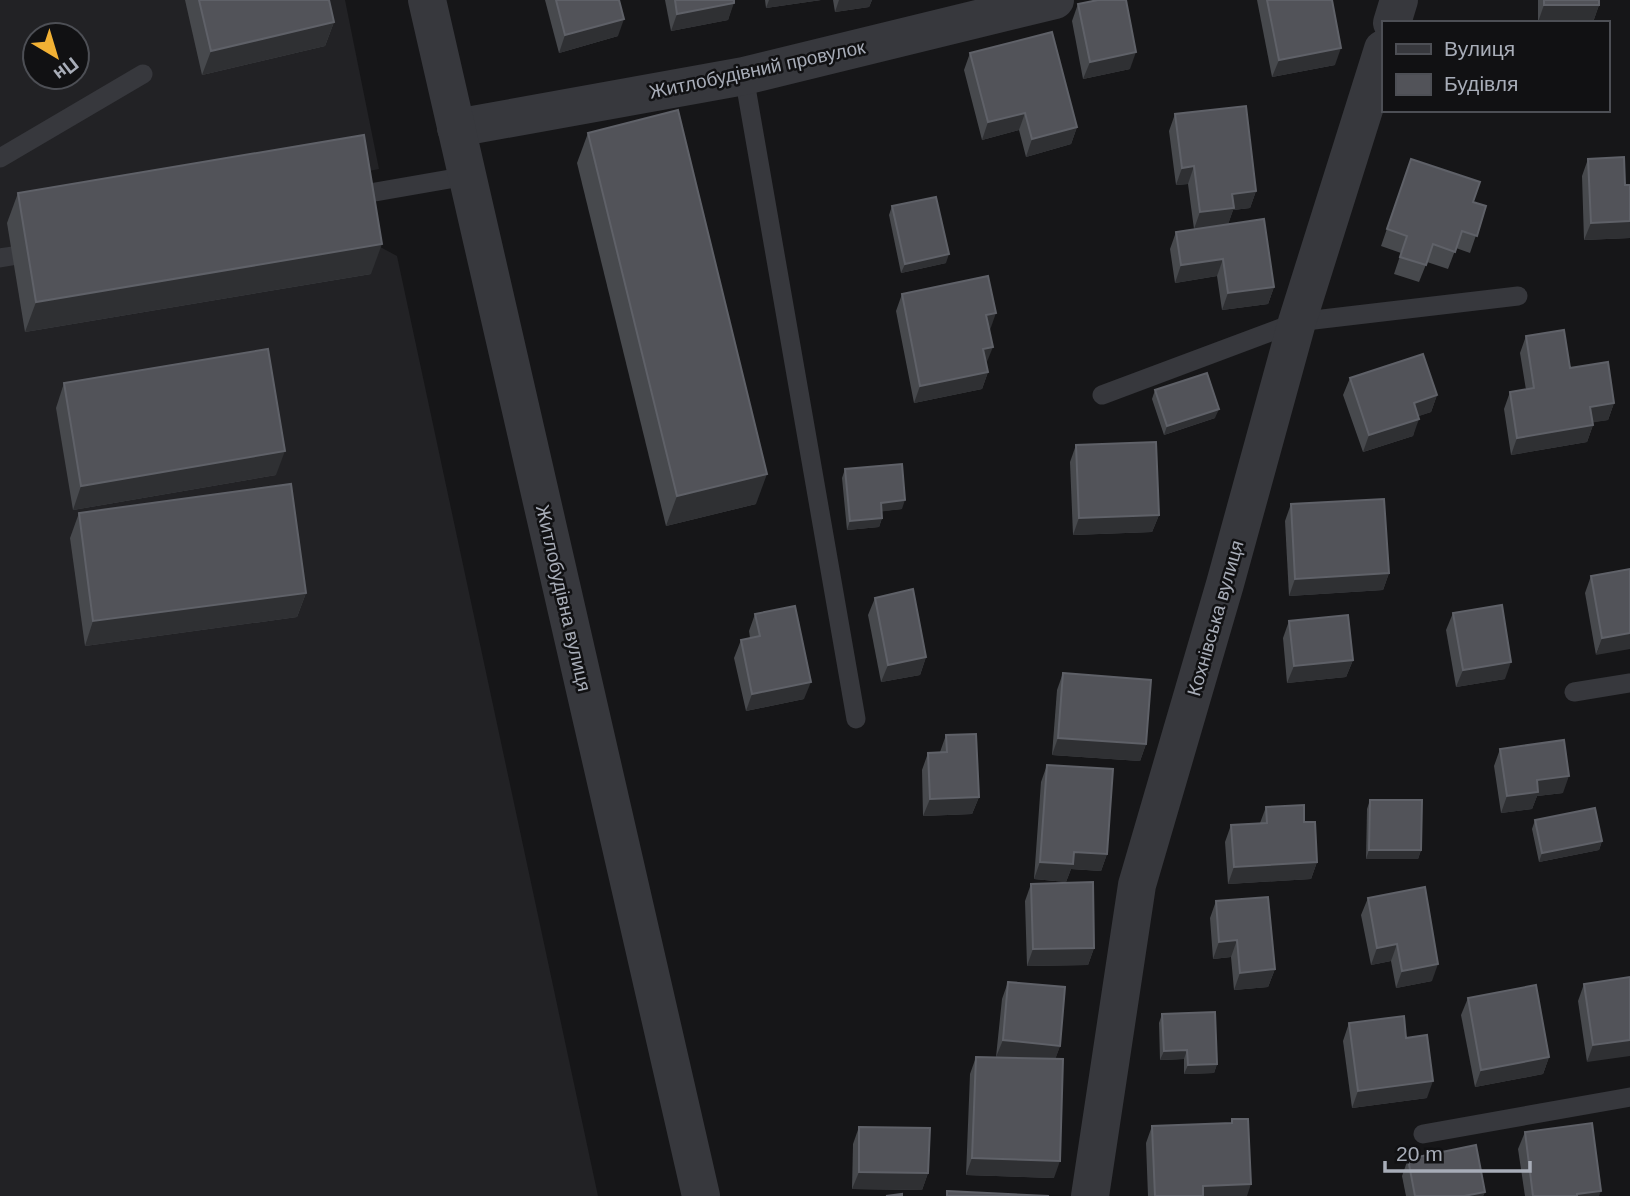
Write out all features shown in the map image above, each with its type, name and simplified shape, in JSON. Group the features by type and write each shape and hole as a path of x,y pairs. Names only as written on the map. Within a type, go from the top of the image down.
{"street":[{"name":"Житлобудівна вулиця","path":"427,0 701,1196"},
{"name":"Житлобудівний провулок","path":"456,128 744,76 999,7 1055,0"},
{"path":"1393,21 1399,0"},
{"name":"Кохнівська вулиця","path":"1090,1196 1138,885 1297,322 1382,52"}],"lane":[{"path":"0,158 143,74"},
{"path":"744,76 856,719"},
{"path":"358,195 467,176"},
{"path":"1102,395 1297,322 1518,296"},
{"path":"1573,692 1630,683"},
{"path":"1423,1134 1630,1097"}],"shaded area":[{"path":"0,0 345,0 379,169 359,173 371,242 397,256 598,1196 0,1196"}],"building":[{"path":"199,0 329,0 334,22 211,51"},
{"path":"556,0 619,0 624,19 565,35"},
{"path":"675,0 734,0 734,3 677,14"},
{"path":"1098,0 1126,0 1136,52 1090,62 1078,4"},
{"path":"1267,0 1332,0 1341,48 1279,60"},
{"path":"1544,0 1599,0 1599,5 1544,5"},
{"path":"1052,32 1077,127 1032,139 1025,113 988,122 970,53"},
{"path":"1246,106 1256,191 1232,194 1234,208 1200,212 1194,166 1182,168 1175,114"},
{"path":"678,110 767,474 677,496 588,133"},
{"path":"364,135 382,244 36,302 18,193"},
{"path":"1624,157 1625,185 1630,185 1630,221 1591,223 1588,159"},
{"path":"1411,159 1480,182 1473,202 1486,206 1477,236 1462,231 1455,252 1433,244 1426,265 1400,257 1407,236 1387,229"},
{"path":"936,197 949,254 905,264 892,206"},
{"path":"1264,219 1274,287 1228,293 1223,259 1181,265 1176,232"},
{"path":"988,276 996,313 986,315 993,347 983,349 988,372 920,386 902,294"},
{"path":"1564,330 1570,368 1608,362 1614,403 1590,407 1593,425 1517,438 1510,392 1534,388 1526,336"},
{"path":"268,349 285,451 81,486 64,383"},
{"path":"1423,354 1437,395 1414,403 1419,419 1369,435 1350,378"},
{"path":"1207,373 1219,409 1167,426 1155,390"},
{"path":"1156,442 1159,515 1079,518 1076,445"},
{"path":"902,464 905,500 881,503 882,518 850,521 845,469"},
{"path":"291,484 306,593 93,621 79,513"},
{"path":"1384,499 1389,573 1295,579 1291,504"},
{"path":"1630,569 1630,633 1602,638 1591,576"},
{"path":"913,589 926,657 888,665 875,598"},
{"path":"1502,605 1511,662 1463,670 1453,613"},
{"path":"795,606 811,682 752,694 741,640 760,636 755,614"},
{"path":"1348,615 1353,660 1294,666 1289,621"},
{"path":"1063,673 1151,680 1146,744 1058,738"},
{"path":"976,734 979,797 930,799 928,753 947,752 946,735"},
{"path":"1564,740 1569,776 1537,780 1538,792 1507,796 1500,749"},
{"path":"1047,765 1113,769 1107,854 1074,852 1073,864 1040,862"},
{"path":"1370,800 1422,800 1421,850 1369,850"},
{"path":"1304,805 1304,822 1315,822 1317,862 1234,867 1231,825 1267,823 1266,807"},
{"path":"1595,808 1602,841 1542,853 1535,820"},
{"path":"1093,882 1094,948 1033,949 1031,884"},
{"path":"1425,887 1438,964 1402,971 1397,944 1377,948 1368,898"},
{"path":"1268,897 1275,969 1240,973 1237,940 1219,942 1216,901"},
{"path":"1630,977 1630,1040 1593,1045 1584,984"},
{"path":"1008,982 1065,987 1060,1046 1003,1040"},
{"path":"1536,985 1549,1057 1481,1070 1468,998"},
{"path":"1215,1012 1217,1064 1188,1065 1187,1050 1164,1051 1162,1014"},
{"path":"1404,1016 1406,1038 1427,1035 1433,1081 1358,1091 1349,1023"},
{"path":"976,1057 1063,1059 1060,1161 972,1158"},
{"path":"1232,1119 1248,1119 1251,1184 1203,1186 1203,1196 1155,1196 1152,1126 1232,1123"},
{"path":"1592,1123 1601,1191 1577,1196 1533,1196 1525,1132"},
{"path":"859,1127 930,1128 928,1173 859,1172"},
{"path":"1476,1145 1485,1192 1464,1196 1415,1196 1408,1159"},
{"path":"947,1191 1049,1196 947,1196"}]}
